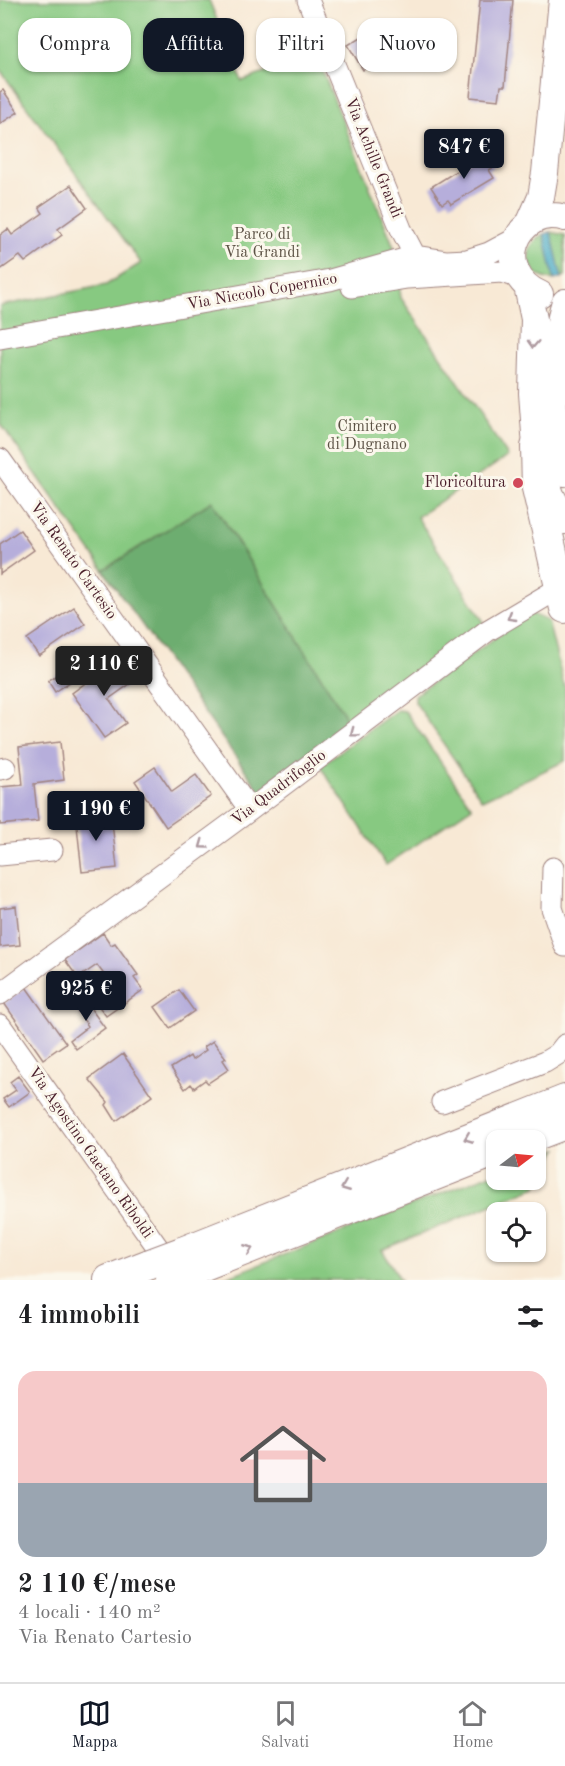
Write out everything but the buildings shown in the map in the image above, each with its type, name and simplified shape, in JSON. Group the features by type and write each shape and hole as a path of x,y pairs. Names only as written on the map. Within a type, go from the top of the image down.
{"highway":[{"path":"556,350 565,387"},
{"path":"536,447 537,488 563,598"},
{"path":"523,1128 537,1098 565,1086"},
{"path":"176,1269 523,1128 565,1100"},
{"path":"523,1128 565,1124"},
{"path":"546,1142 565,1136"},
{"path":"109,1280 176,1269 486,1155"},
{"path":"439,1173 486,1159"}],"main road":[{"path":"562,0 541,197 513,248 513,258 534,319 532,393 536,447 551,495 565,520"},
{"path":"524,230 550,216 565,218"},
{"path":"522,281 538,293 549,296 565,294"},
{"path":"565,302 556,350 552,410 565,473"}],"street":[{"name":"Via Achille Grandi","path":"308,0 401,229 415,256"},
{"name":"Via Niccolò Copernico","path":"0,338 330,280 415,256 447,261 468,260 489,253 524,230"},
{"path":"407,278 416,274 418,270 415,256"},
{"name":"Via Niccolò Copernico","path":"0,348 407,278 502,272 522,281"},
{"name":"Via Renato Cartesio","path":"0,459 250,810"},
{"name":"Via Quadrifoglio","path":"0,994 487,632 563,598"},
{"path":"0,855 52,850"},
{"path":"553,868 552,908 565,946"},
{"name":"Via Agostino Gaetano Riboldi","path":"4,1037 176,1269"},
{"path":"442,1102 545,1062 558,1054 565,1045"}],"green space":[{"name":"Parco di Via Grandi","path":"0,0 209,0 216,18 143,18 143,72 238,72 242,81 268,72 323,72 394,247 401,298 508,456 417,517 484,622 262,794 0,423 0,306 106,285 141,263 0,70"},
{"path":"551,232 565,235 565,276 553,279 543,278 536,272 529,255 532,245 539,237"},
{"path":"212,501 352,727 262,794 103,570"},
{"path":"530,613 548,621 565,689 565,761 482,800 415,702 415,695"},
{"path":"397,710 405,711 472,807 386,865 320,766"},
{"path":"558,1149 546,1170 546,1153"},
{"path":"486,1176 486,1190 529,1190 499,1202 486,1202 486,1207 382,1250 401,1280 219,1280"}],"water":[{"path":"551,232 562,278 554,280 544,234"}],"place":[{"name":"Floricoltura","path":"518,483"}],"park label":[{"name":"Cimitero di Dugnano","path":"367,436"}]}
